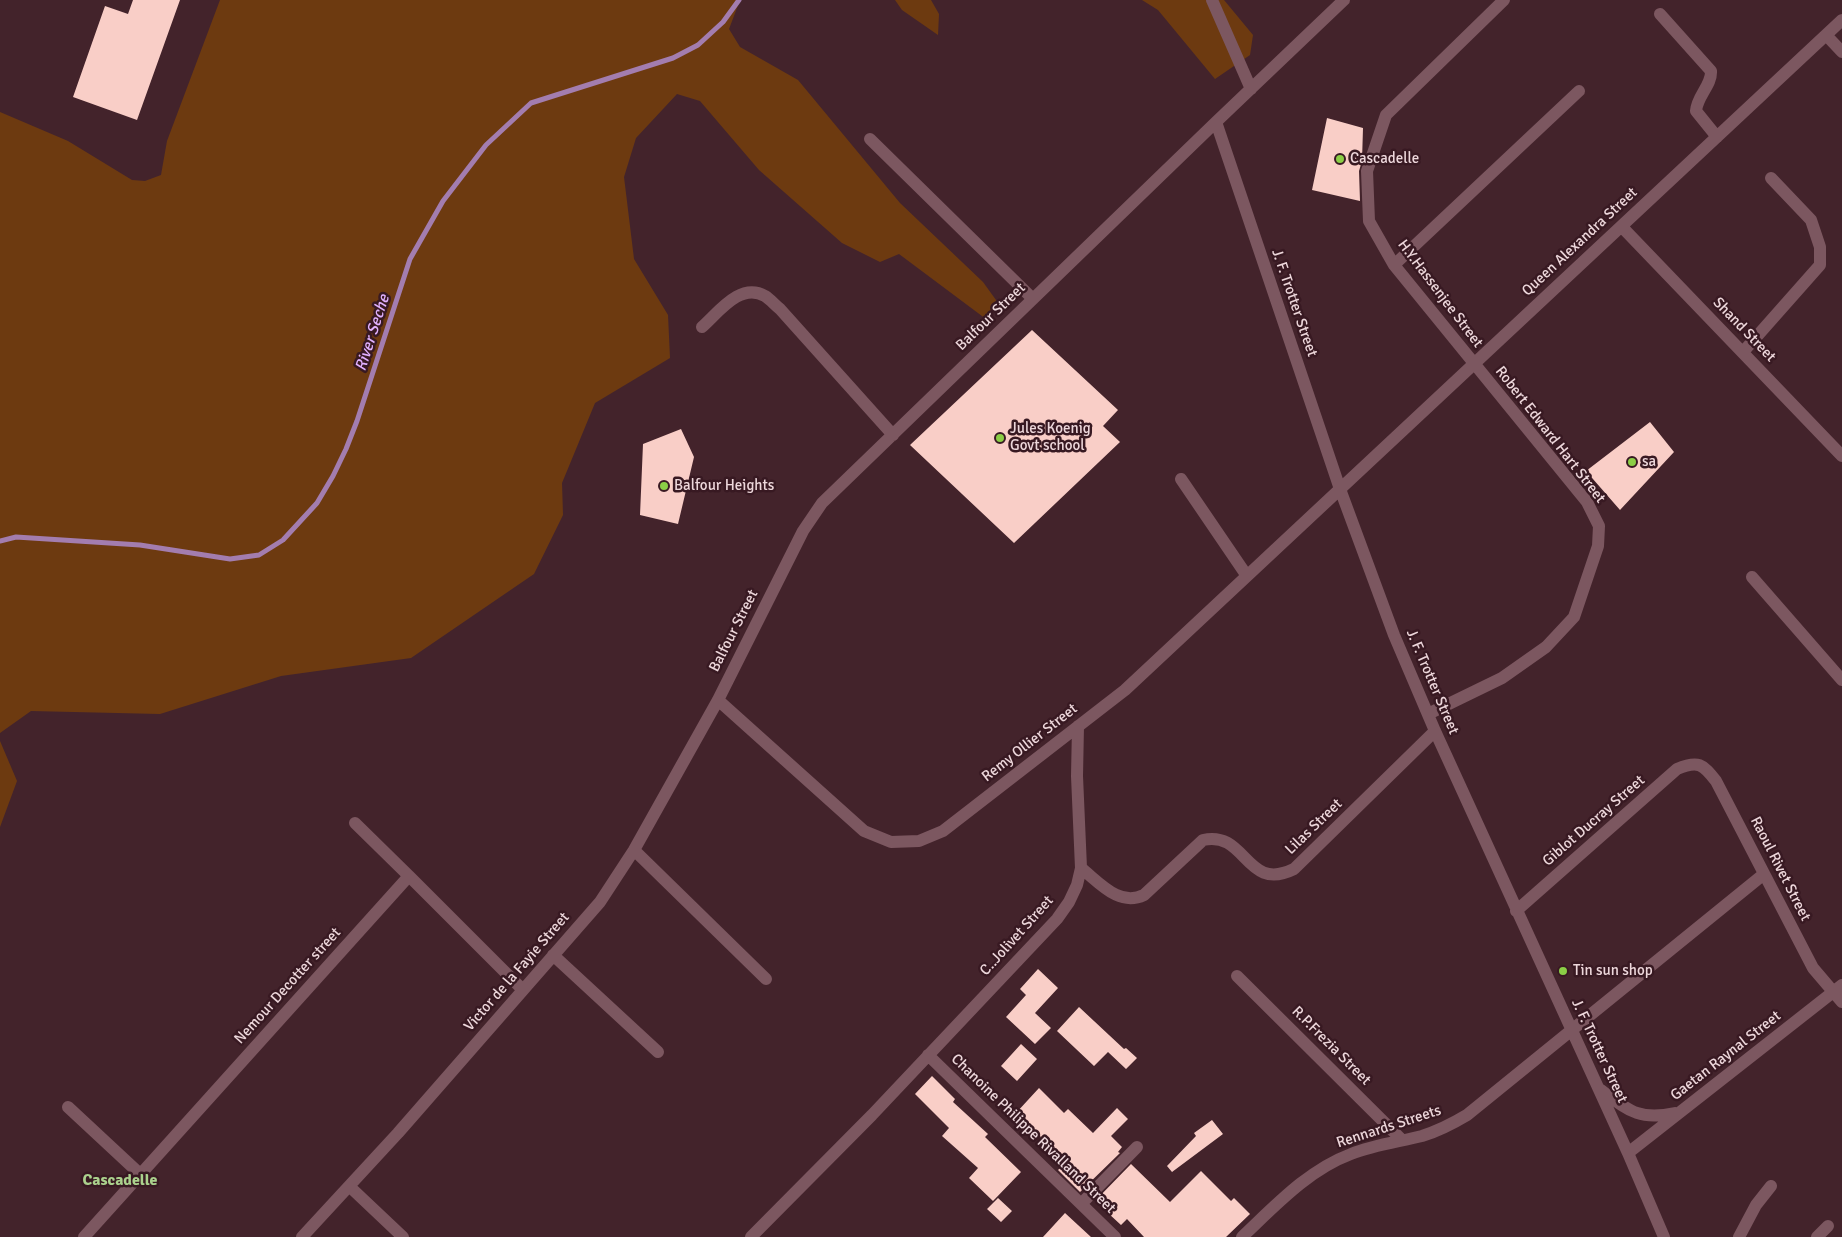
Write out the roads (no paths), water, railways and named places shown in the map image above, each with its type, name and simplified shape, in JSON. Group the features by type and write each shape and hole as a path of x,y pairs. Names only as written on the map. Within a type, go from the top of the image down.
{"street":[{"path":"1212,0 1250,89"},
{"name":"Balfour Street","path":"718,700 803,531 822,503 1344,0"},
{"name":"H.Y.Hassenjee Street","path":"1473,363 1394,265 1369,221 1367,172 1386,115 1504,0"},
{"path":"1660,14 1711,71 1712,76 1696,103 1696,111 1717,137"},
{"name":"Queen Alexandra Street","path":"1340,489 1842,20"},
{"path":"1826,35 1842,52"},
{"path":"1394,265 1579,91"},
{"name":"J. F. Trotter Street","path":"1216,122 1340,489 1394,635 1435,731 1628,1153 1664,1237"},
{"path":"870,139 1033,299"},
{"path":"1743,352 1820,265 1820,246 1811,220 1771,178"},
{"name":"Shand Street","path":"1622,226 1842,456"},
{"path":"702,327 734,297 748,291 764,296 780,309 893,435"},
{"name":"Robert Edward Hart Street","path":"1428,714 1502,678 1546,647 1574,617 1598,546 1599,526 1587,502 1473,363"},
{"path":"1182,479 1247,576"},
{"name":"Remy Ollier Street","path":"718,700 864,832 891,842 918,841 944,831 1124,690 1340,489"},
{"path":"1752,577 1842,680"},
{"name":"Victor de la Fayie Street","path":"302,1237 600,902 634,850 718,700"},
{"name":"C..Jolivet Street","path":"751,1237 872,1115 1057,919 1069,902 1077,885 1081,868 1077,776 1078,726"},
{"name":"Lilas Street","path":"1081,868 1117,896 1127,900 1136,899 1144,895 1202,840 1213,838 1222,839 1231,845 1260,872 1272,875 1283,874 1294,869 1435,731"},
{"name":"Giblot Ducray Street","path":"1516,911 1677,769 1697,763"},
{"name":"Raoul Rivet Street","path":"1697,763 1707,769 1716,780 1813,968 1839,993"},
{"path":"355,824 523,990"},
{"path":"634,850 766,979"},
{"name":"Rennards Streets","path":"1242,1237 1288,1194 1319,1170 1351,1154 1422,1136 1445,1128 1467,1115 1764,874"},
{"name":"Nemour Decotter street","path":"84,1237 409,876"},
{"path":"554,955 658,1052"},
{"name":"R.P.Frezia Street","path":"1237,976 1402,1140"},
{"name":"Gaetan Raynal Street","path":"1628,1153 1839,993"},
{"name":"Chanoine Philippe Rivalland Street","path":"928,1055 1115,1237"},
{"path":"1598,1088 1637,1114 1658,1117 1680,1112"},
{"path":"68,1107 140,1174"},
{"path":"1081,1204 1137,1147"},
{"path":"349,1186 403,1237"},
{"path":"1739,1237 1756,1206 1771,1186"},
{"path":"1817,1237 1828,1226"}],"waterway":[{"name":"River Seche","path":"0,541 16,537 140,545 230,559 259,555 283,540 317,503 346,449 410,259 443,201 486,145 531,103 673,58 698,45 723,22 739,0"}],"place":[{"name":"Cascadelle","path":"1340,159"},
{"name":"Jules Koenig Govt school","path":"1000,438"},
{"name":"sa","path":"1632,462"},
{"name":"Balfour Heights","path":"664,486"},
{"name":"Tin sun shop","path":"1563,971"}],"district":[{"name":"Cascadelle","path":"120,1181"}]}
